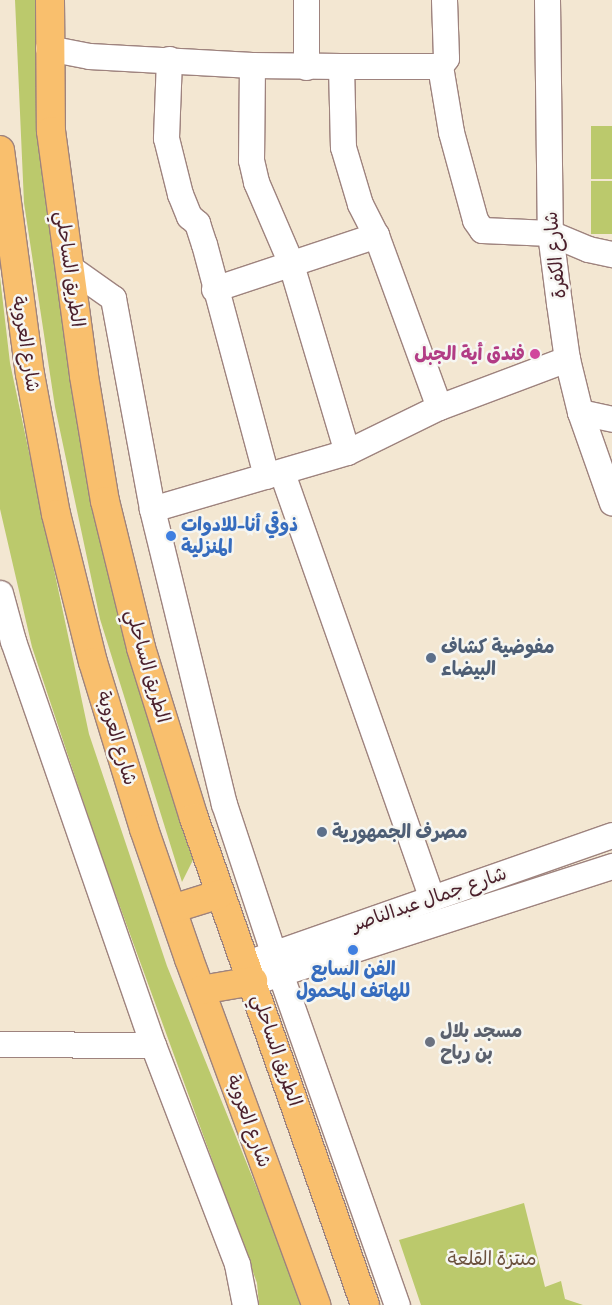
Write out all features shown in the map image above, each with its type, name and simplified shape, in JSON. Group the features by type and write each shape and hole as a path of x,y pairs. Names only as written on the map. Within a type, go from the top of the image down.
{"highway":[{"name":"الطريق الساحلي","path":"50,0 48,48 51,131 84,376 112,529 141,648 220,894 250,972 365,1305"},
{"name":"شارع العروبة","path":"0,150 30,374 56,514 93,662 172,909 316,1305"},
{"path":"172,909 220,894"},
{"path":"201,990 250,972"}],"street":[{"path":"306,0 306,67"},
{"path":"444,0 446,58 440,66 451,132 475,220 482,230 496,233 550,232 588,249 612,254"},
{"name":"شارع الكفرة","path":"547,0 550,232 567,359 580,412 610,492"},
{"path":"48,48 89,56 252,65 306,67 440,66"},
{"path":"169,59 166,138 180,194 189,216 197,223 214,289 274,474 432,898"},
{"path":"252,65 251,160 256,182 290,261 347,452"},
{"path":"341,66 344,147 360,204 376,234 439,407"},
{"path":"214,289 290,261 376,234"},
{"path":"69,267 113,298 152,509 224,804 276,963 396,1305"},
{"path":"152,509 347,452 439,407 567,359"},
{"path":"580,412 612,419"},
{"path":"0,593 7,641 153,1045 237,1264 245,1305"},
{"name":"شارع جمال عبدالناصر","path":"276,963 432,898 612,835"},
{"path":"250,972 612,866"},
{"path":"0,1044 153,1045"}],"green space":[{"path":"15,0 37,0 69,333 116,604 193,860 182,882 100,619 55,407 24,203"},
{"path":"591,126 612,126 612,179 591,179"},
{"path":"591,181 612,181 612,234 591,234"},
{"path":"0,277 10,363 89,734 167,966 304,1305 259,1305 257,1283 99,849 32,647 0,509"},
{"name":"منتزة القلعة","path":"524,1203 545,1287 561,1281 565,1299 583,1305 421,1305 399,1240"}],"place":[{"name":"فندق أية الجبل","path":"535,354"},
{"name":"ذوقي أنا-للادوات المنزلية","path":"171,536"},
{"name":"مفوضية كشاف البيضاء","path":"431,658"},
{"name":"مصرف الجمهورية","path":"322,832"},
{"name":"الفن السابع للهاتف المحمول","path":"353,950"},
{"name":"مسجد بلال بن رباح","path":"430,1042"}]}
